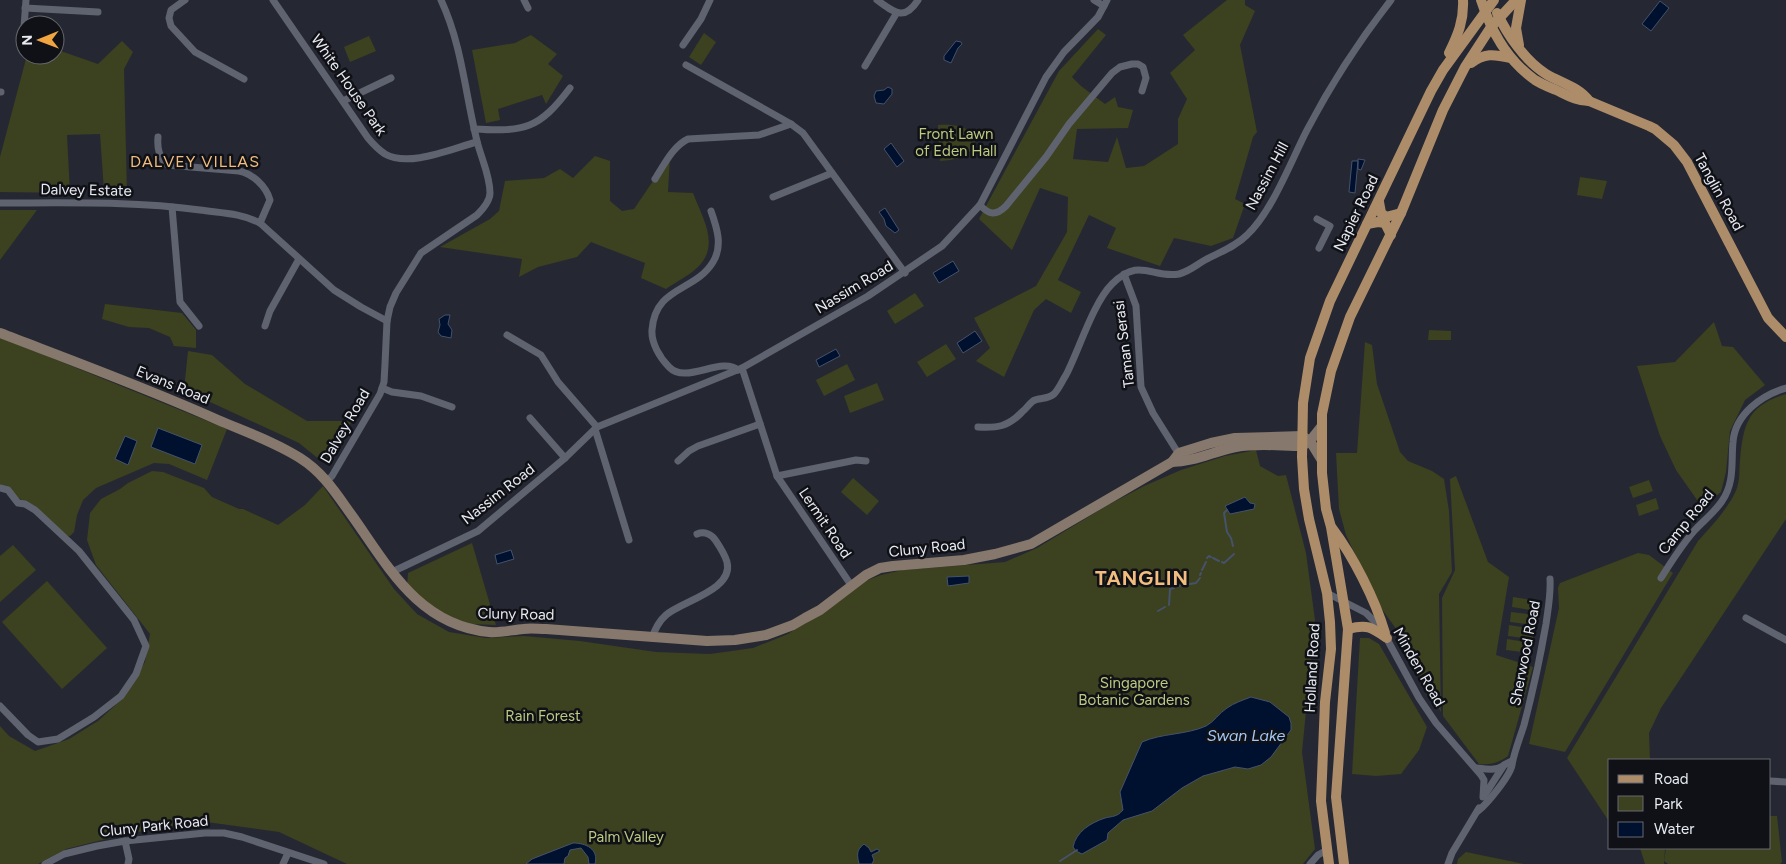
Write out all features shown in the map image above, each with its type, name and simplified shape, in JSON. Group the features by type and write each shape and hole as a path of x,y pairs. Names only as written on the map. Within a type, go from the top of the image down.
{"main road":[{"path":"1443,70 1460,28 1463,16 1463,0"},
{"path":"1322,459 1322,414 1340,341 1356,302 1402,213 1443,110 1466,66 1491,26 1516,0"},
{"path":"1521,0 1516,28 1518,42 1526,56"},
{"name":"Napier Road","path":"1305,441 1303,403 1310,358 1330,301 1427,100 1443,70 1486,3"},
{"name":"Tanglin Road","path":"1486,3 1526,56 1545,73 1583,93 1589,101"},
{"name":"Tanglin Road","path":"1486,3 1491,26 1510,58 1524,72 1537,81 1580,101 1589,101 1655,129 1674,145 1697,180 1768,318 1786,337"},
{"path":"1466,66 1480,57 1489,54 1510,58"},
{"path":"1379,202 1382,213 1386,217 1402,213"},
{"path":"1368,224 1378,222 1384,224 1391,235"},
{"name":"Holland Road","path":"1305,441 1304,489 1309,519 1327,593 1330,622 1331,649 1325,702 1321,801 1327,863"},
{"name":"Holland Road","path":"1322,459 1326,509 1348,629 1336,797 1343,859"},
{"path":"1331,528 1353,561 1381,619 1386,635"},
{"path":"1348,629 1364,626 1371,627 1386,635"}],"street":[{"path":"25,15 26,0"},
{"path":"185,0 171,10 169,18 171,26 195,52 244,79"},
{"name":"White House Park","path":"273,0 368,138 387,155 404,159 422,158 477,142"},
{"name":"Dalvey Road","path":"327,481 365,420 382,388 386,364 387,321 396,293 421,254 477,216 490,196 490,183 477,142 457,43 441,0"},
{"path":"524,0 528,8"},
{"path":"683,45 701,19 710,0"},
{"path":"877,0 896,14 905,14 913,8 918,0"},
{"name":"Nassim Road","path":"392,572 478,531 565,458 596,428 740,369 868,296 942,246 980,205 1046,77 1064,52 1098,18 1106,3 1094,0"},
{"name":"Nassim Hill","path":"1124,274 1140,269 1170,275 1185,272 1204,260 1228,250 1247,236 1264,214 1335,81 1365,33 1391,0"},
{"path":"25,8 98,12"},
{"path":"866,66 896,14"},
{"path":"980,205 986,212 1001,211 1046,157 1069,124 1115,70 1132,64 1143,66 1146,78 1142,90"},
{"name":"Nassim Road","path":"686,65 791,124 803,133 905,272"},
{"path":"342,101 391,78"},
{"path":"474,129 514,129 540,121 555,107 570,88"},
{"path":"655,179 678,145 688,138 759,134 791,124"},
{"path":"158,138 158,148 166,166 248,173 264,188 270,200 260,224"},
{"path":"773,197 832,174"},
{"name":"Dalvey Estate","path":"0,203 172,206 250,218 260,224 334,290 361,308 387,321"},
{"path":"172,206 180,302 199,326"},
{"path":"711,211 717,229 716,256 704,273 670,295 659,305 653,320 653,341 661,356 673,370 682,373 726,366 740,369"},
{"path":"1317,219 1330,226 1319,248"},
{"path":"265,326 270,312 298,259"},
{"path":"978,427 994,428 1009,423 1032,402 1047,398 1055,392 1068,369 1102,296 1124,274"},
{"name":"Taman Serasi","path":"1124,274 1136,306 1141,387 1153,413 1181,458"},
{"name":"Evans Road","path":"0,333 193,408 272,443 312,466 327,481"},
{"path":"508,335 541,355 558,382 596,428 629,540"},
{"name":"Lermit Road","path":"740,369 777,476 852,585"},
{"path":"382,388 392,392 421,396 452,407"},
{"name":"Camp Road","path":"1661,578 1694,530 1722,501 1728,491 1733,465 1732,443 1736,427 1746,412 1762,399 1786,388"},
{"path":"530,418 565,458"},
{"path":"678,461 698,446 760,424"},
{"path":"1321,427 1305,441 1322,459"},
{"name":"Cluny Road","path":"327,481 392,572 419,603 462,626 491,632 546,629 652,638 707,641 735,640 766,635 793,625 820,610 866,575 880,568 964,560 1031,544 1172,462 1235,438 1305,441"},
{"name":"Lermit Road","path":"777,476 856,460 866,461"},
{"path":"0,488 8,490 18,503 25,504 35,510 78,551 134,620 146,646 136,674 121,696 94,717 58,739 38,742 28,735 0,706"},
{"path":"652,638 657,626 665,616 711,590 719,583 726,572 727,561 714,538 706,533 697,534"},
{"name":"Sherwood Road","path":"1478,811 1490,800 1501,784 1512,765 1518,746 1538,676 1550,596 1550,579"},
{"name":"Minden Road","path":"1327,593 1366,613 1386,635 1419,698 1436,723 1477,768 1484,780 1483,797"},
{"path":"1746,618 1786,640"},
{"path":"1477,768 1497,768 1512,761"},
{"path":"1448,864 1452,853 1478,811 1483,797 1504,765"},
{"name":"Minden Road","path":"1477,768 1501,784"},
{"path":"1771,781 1786,782"},
{"name":"Cluny Park Road","path":"45,864 64,854 125,841 205,833 224,833 242,837 324,864"},
{"path":"125,841 129,859 128,864"},
{"path":"1310,864 1318,855 1327,850"},
{"path":"284,864 288,853"},
{"path":"1327,863 1343,859"}],"green space":[{"path":"1227,0 1245,0 1245,5 1255,11 1240,45 1257,132 1253,137 1235,199 1245,204 1233,238 1211,246 1174,238 1160,266 1107,248 1116,228 1089,215 1058,280 1081,292 1071,313 1046,299 1034,310 1004,377 976,361 990,348 974,318 1036,286 1067,232 1068,197 1040,188 1012,250 979,219 1059,71 1098,29 1106,35 1072,77 1105,104 1115,97 1118,107 1133,110 1128,128 1077,129 1073,159 1108,162 1117,137 1126,168 1144,166 1178,144 1178,119 1187,99 1170,73 1195,50 1183,35"},
{"path":"704,33 716,42 701,65 689,57"},
{"path":"531,35 557,54 548,64 563,76 546,104 542,95 498,109 500,120 486,123 472,50 515,43"},
{"path":"369,36 376,51 350,62 344,47"},
{"path":"122,41 133,52 124,69 127,193 104,191 100,134 67,135 70,193 0,192 0,157 24,65 65,65 65,52 98,64"},
{"name":"Front Lawn of Eden Hall","path":"938,125 957,126 970,131 974,134 975,146 960,158 940,161"},
{"path":"595,156 610,161 610,201 622,211 634,209 670,156 668,192 693,193 707,230 708,249 705,258 699,266 666,289 641,278 645,263 591,242 577,257 538,267 519,277 522,259 440,247 490,219 499,211 505,181 544,178 560,169 573,178"},
{"path":"1580,177 1607,181 1602,199 1577,195"},
{"path":"0,210 37,210 0,260"},
{"path":"915,293 924,306 895,324 887,311"},
{"path":"105,304 182,313 196,330 196,348 174,346 170,337 149,328 129,327 102,319"},
{"path":"1714,322 1722,346 1733,347 1765,385 1745,400 1730,431 1726,472 1721,492 1702,507 1676,470 1660,436 1637,366 1675,362"},
{"path":"1429,330 1451,331 1451,340 1428,340"},
{"path":"0,337 227,429 207,480 169,464 154,463 96,488 83,500 77,515 74,532 70,536 64,535 34,506 18,498 9,488 0,485"},
{"path":"1365,342 1372,345 1377,384 1400,452 1408,461 1432,471 1444,479 1449,511 1452,572 1439,594 1441,712 1416,671 1409,647 1379,605 1346,535 1339,509 1336,453 1357,453"},
{"path":"946,344 956,359 927,377 917,362"},
{"path":"188,351 212,355 245,384 307,421 352,421 325,464 299,443 184,390"},
{"path":"847,364 855,380 824,396 816,380"},
{"path":"877,383 884,400 850,413 844,396"},
{"path":"1786,394 1786,519 1661,708 1649,733 1650,759 1608,759 1608,820 1567,758 1698,541 1732,498 1739,481 1741,448 1746,426 1756,410 1773,399"},
{"name":"Singapore Botanic Gardens","path":"1256,450 1260,466 1278,476 1286,475 1306,553 1315,620 1302,752 1315,849 1303,864 347,864 279,832 199,821 122,835 66,849 38,864 0,864 0,726 9,736 35,751 69,739 98,721 121,700 145,662 150,634 96,565 87,540 90,513 101,499 152,471 163,472 204,488 212,497 278,525 305,505 323,486 394,589 417,614 449,632 486,638 524,636 580,641 656,652 710,654 753,648 788,634 865,581 881,575 903,570 1005,562 1037,548 1108,505 1144,486 1181,470 1225,456"},
{"path":"1456,476 1488,562 1509,577 1496,655 1533,667 1508,756 1491,764 1479,764 1443,716 1442,598 1455,570 1450,479"},
{"path":"853,478 879,501 867,515 841,492"},
{"path":"1649,480 1653,491 1633,498 1629,487"},
{"path":"1656,498 1659,509 1639,516 1636,505"},
{"path":"472,543 496,625 469,624 448,617 418,601 407,586 408,573"},
{"path":"13,545 36,570 0,602 0,556"},
{"path":"1638,553 1649,555 1673,573 1565,752 1529,744 1559,608 1558,588 1560,583"},
{"path":"47,581 107,648 62,689 2,622"},
{"path":"1513,597 1538,601 1537,611 1512,607"},
{"path":"1511,612 1536,615 1534,625 1510,622"},
{"path":"1509,625 1534,629 1533,639 1508,636"},
{"path":"1360,638 1369,638 1379,644 1427,727 1419,750 1401,774 1376,776 1352,774"},
{"path":"1507,639 1532,643 1531,653 1506,650"},
{"path":"1771,816 1777,816 1782,862 1780,864 1668,864 1664,861 1666,849 1771,849"},
{"path":"1640,849 1665,849 1664,864 1645,864"},
{"path":"1466,852 1524,864 1457,864 1458,859"}],"water":[{"path":"1660,1 1669,8 1651,31 1642,24"},
{"path":"956,41 962,44 951,63 944,60 944,56"},
{"path":"888,87 892,89 892,94 884,104 876,103 874,96 876,91 884,90"},
{"path":"891,143 904,161 897,167 884,149"},
{"path":"1358,159 1365,160 1361,170 1358,169"},
{"path":"1352,161 1358,161 1355,193 1349,192"},
{"path":"885,208 899,230 895,233 886,226 879,212"},
{"path":"953,261 959,271 939,283 933,273"},
{"path":"445,315 450,315 448,324 452,330 451,338 441,336 438,332 439,319"},
{"path":"975,331 982,341 963,353 957,343"},
{"path":"836,349 840,356 819,367 816,360"},
{"path":"158,428 202,445 195,464 151,447"},
{"path":"125,436 137,441 128,465 115,459"},
{"path":"1245,497 1250,503 1255,504 1254,509 1230,514 1225,506"},
{"path":"511,550 514,559 497,564 495,555"},
{"path":"969,576 969,583 948,586 947,577"},
{"name":"Swan Lake","path":"1251,697 1270,702 1289,717 1291,723 1291,730 1271,757 1261,765 1248,769 1235,767 1203,776 1182,788 1152,811 1123,820 1108,833 1107,840 1082,854 1076,851 1073,847 1077,837 1084,829 1099,820 1117,815 1123,810 1120,792 1142,742 1206,726 1230,706"},
{"path":"573,843 582,844 590,848 595,854 595,864 589,864 588,857 581,848 570,850 564,864 526,864 532,859"},
{"path":"864,844 871,852 877,849 880,851 872,855 874,860 872,864 859,864 858,853"}],"waterway":[{"path":"1227,510 1224,513 1227,532 1233,546"},
{"path":"1222,562 1224,563 1234,554"},
{"path":"1207,558 1211,557"},
{"path":"1213,558 1219,561"},
{"path":"1202,570 1206,562"},
{"path":"1190,584 1196,583 1200,578"},
{"path":"1177,587 1183,584"},
{"path":"1169,605 1170,589 1174,588"},
{"path":"1158,611 1165,607"},
{"path":"1060,861 1077,850"}],"district":[{"name":"DALVEY VILLAS","path":"195,161"},
{"name":"TANGLIN","path":"1142,578"}],"park label":[{"name":"Rain Forest","path":"543,716"},
{"name":"Palm Valley","path":"626,837"}]}
